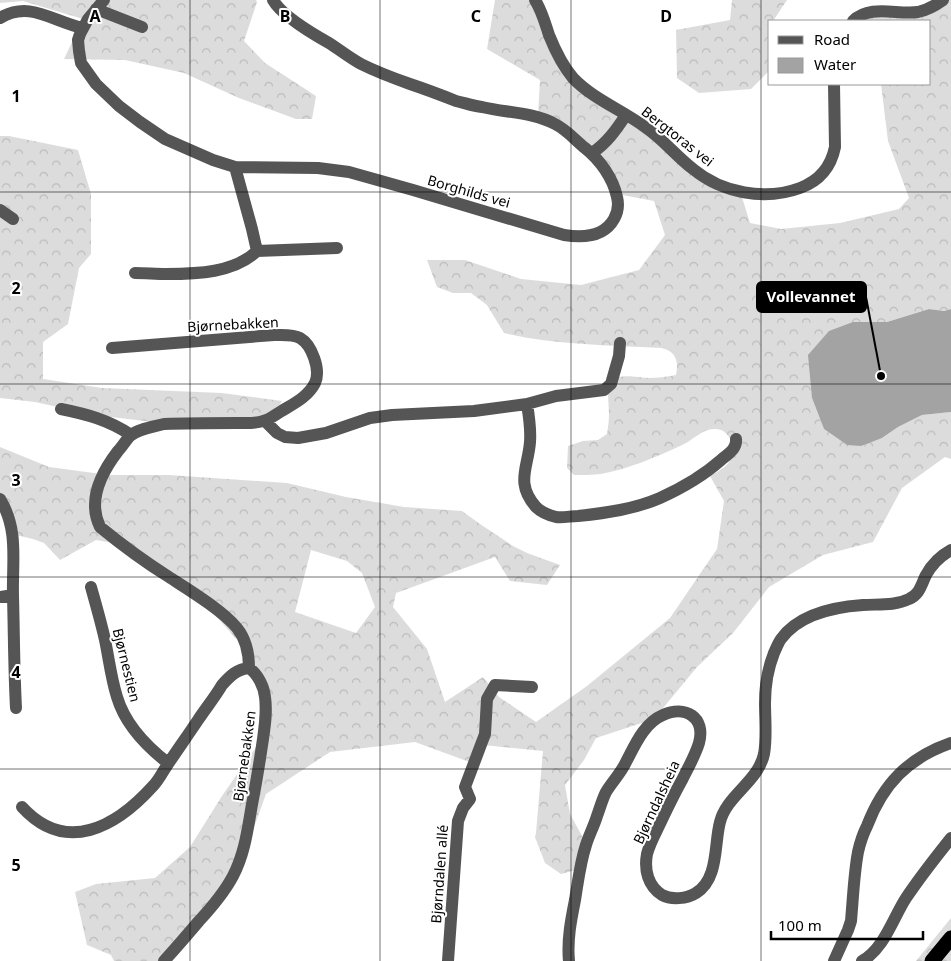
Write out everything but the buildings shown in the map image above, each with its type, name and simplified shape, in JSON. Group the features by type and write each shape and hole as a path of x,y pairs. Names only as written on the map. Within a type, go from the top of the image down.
{"highway":[{"path":"932,961 951,938"}],"street":[{"name":"Borghilds vei","path":"142,27 100,4 83,28 78,40 81,63 96,84 119,106 140,122 165,139 213,160 235,167 318,168 349,172 575,237 588,237 600,234 611,225 618,214 619,203 616,191 592,153 566,130 545,120 522,113 482,108 459,101 367,67 280,11 272,0"},
{"name":"Bergtoras vei","path":"535,0 540,8 556,51 570,73 584,88 656,134 694,170 729,189 749,194 790,192 805,186 826,170 833,156 836,138 834,85"},
{"path":"854,20 878,11 919,12 943,0"},
{"path":"0,18 10,12 30,10 83,28"},
{"path":"592,153 601,148 610,138 626,115"},
{"path":"235,167 257,251"},
{"path":"0,210 13,219"},
{"path":"135,273 181,274 219,270 251,257 257,251 337,248"},
{"name":"Bjørnebakken","path":"112,348 274,335 295,336 302,339 314,356 317,374 315,382 301,400 265,421 250,423 164,424 131,435 108,464 98,486 95,509 100,527 142,559 226,617 237,628 244,640 250,668 263,688 266,709 259,768 240,862 225,890 164,961"},
{"path":"265,421 277,433 286,437 298,438 326,433 370,418 392,415 464,412 527,404 556,396 604,390 611,384 619,356 620,343"},
{"path":"527,404 530,440 524,487 536,507 546,515 558,517 587,515 645,504 700,476 713,467 733,449 736,445 736,439"},
{"path":"61,409 99,418 131,435"},
{"path":"0,499 7,513 13,535 6,596 16,708"},
{"name":"Bjørndalsheia","path":"569,961 571,921 585,846 605,794 647,727 663,714 682,711 690,713 696,718 700,726 701,733 694,757 660,824 648,852 646,862 651,884 660,894 677,898 688,896 697,893 711,875 720,822 728,805 753,776 763,758 765,748 766,686 772,659 780,640 797,623 809,617 852,606 898,603 911,599 919,592 926,574 934,562 951,550"},
{"name":"Bjørnestien","path":"91,588 117,698 127,720 143,741 168,763"},
{"path":"22,807 37,820 59,831 73,832 96,828 120,816 154,785 222,685 231,675 244,668 250,668"},
{"name":"Bjørndalen allé","path":"448,961 458,821 463,808 470,799 465,787 485,734 487,699 495,685 532,687"},
{"path":"834,961 851,921 858,852 873,810 881,795 901,772 939,747 951,743"},
{"path":"862,961 877,949 923,872 951,838"}],"green space":[{"path":"0,0 256,0 257,2 244,41 265,63 316,96 312,119 296,119 239,98 184,73 125,60 64,59 83,19 23,1 0,3"},
{"path":"495,0 530,0 590,97 690,164 741,194 750,223 781,229 840,223 899,209 909,198 888,141 881,85 931,85 931,20 864,20 871,13 932,7 940,0 951,0 951,309 944,311 929,309 887,322 853,322 812,398 824,429 847,445 882,438 898,427 922,415 951,412 951,459 945,457 902,488 873,542 823,555 769,587 733,633 697,667 654,719 596,738 584,760 565,785 570,814 588,847 583,868 561,874 545,863 535,837 543,751 483,745 475,764 415,742 330,752 266,794 253,830 210,906 159,961 114,961 111,955 87,945 75,892 96,884 155,878 190,847 256,747 265,713 252,657 216,616 119,544 96,540 60,560 44,543 16,535 0,511 0,447 49,467 109,475 169,475 287,483 346,497 404,507 462,511 513,546 560,565 547,585 510,581 495,557 396,593 393,607 427,649 445,702 483,677 499,697 536,722 587,686 670,618 717,549 724,501 710,476 731,460 733,451 727,434 723,431 714,429 705,431 684,444 660,455 611,472 574,475 567,468 568,446 583,441 598,440 607,434 609,417 608,389 611,381 620,377 651,378 676,375 677,361 673,354 661,348 562,342 504,333 487,305 471,293 453,293 437,287 427,260 465,260 521,279 581,285 639,270 665,235 654,201 617,194 585,150 538,115 540,80 487,49","holes":["311,550 347,561 362,573 375,607 356,633 295,612"]},
{"path":"732,0 787,0 774,20 768,20 768,72 751,89 699,93 677,78 676,30 730,20"},
{"path":"0,136 9,136 78,150 91,194 91,254 79,268 68,324 43,342 43,379 102,388 222,393 282,401 273,415 214,426 153,422 94,415 35,402 0,398"},
{"path":"951,918 951,961 916,961"}],"water":[{"path":"929,309 944,311 951,309 951,412 922,415 898,427 882,438 861,446 847,445 824,429 812,398 808,355 829,331 853,322 887,322"}],"place":[{"name":"Vollevannet","path":"881,376"}]}
